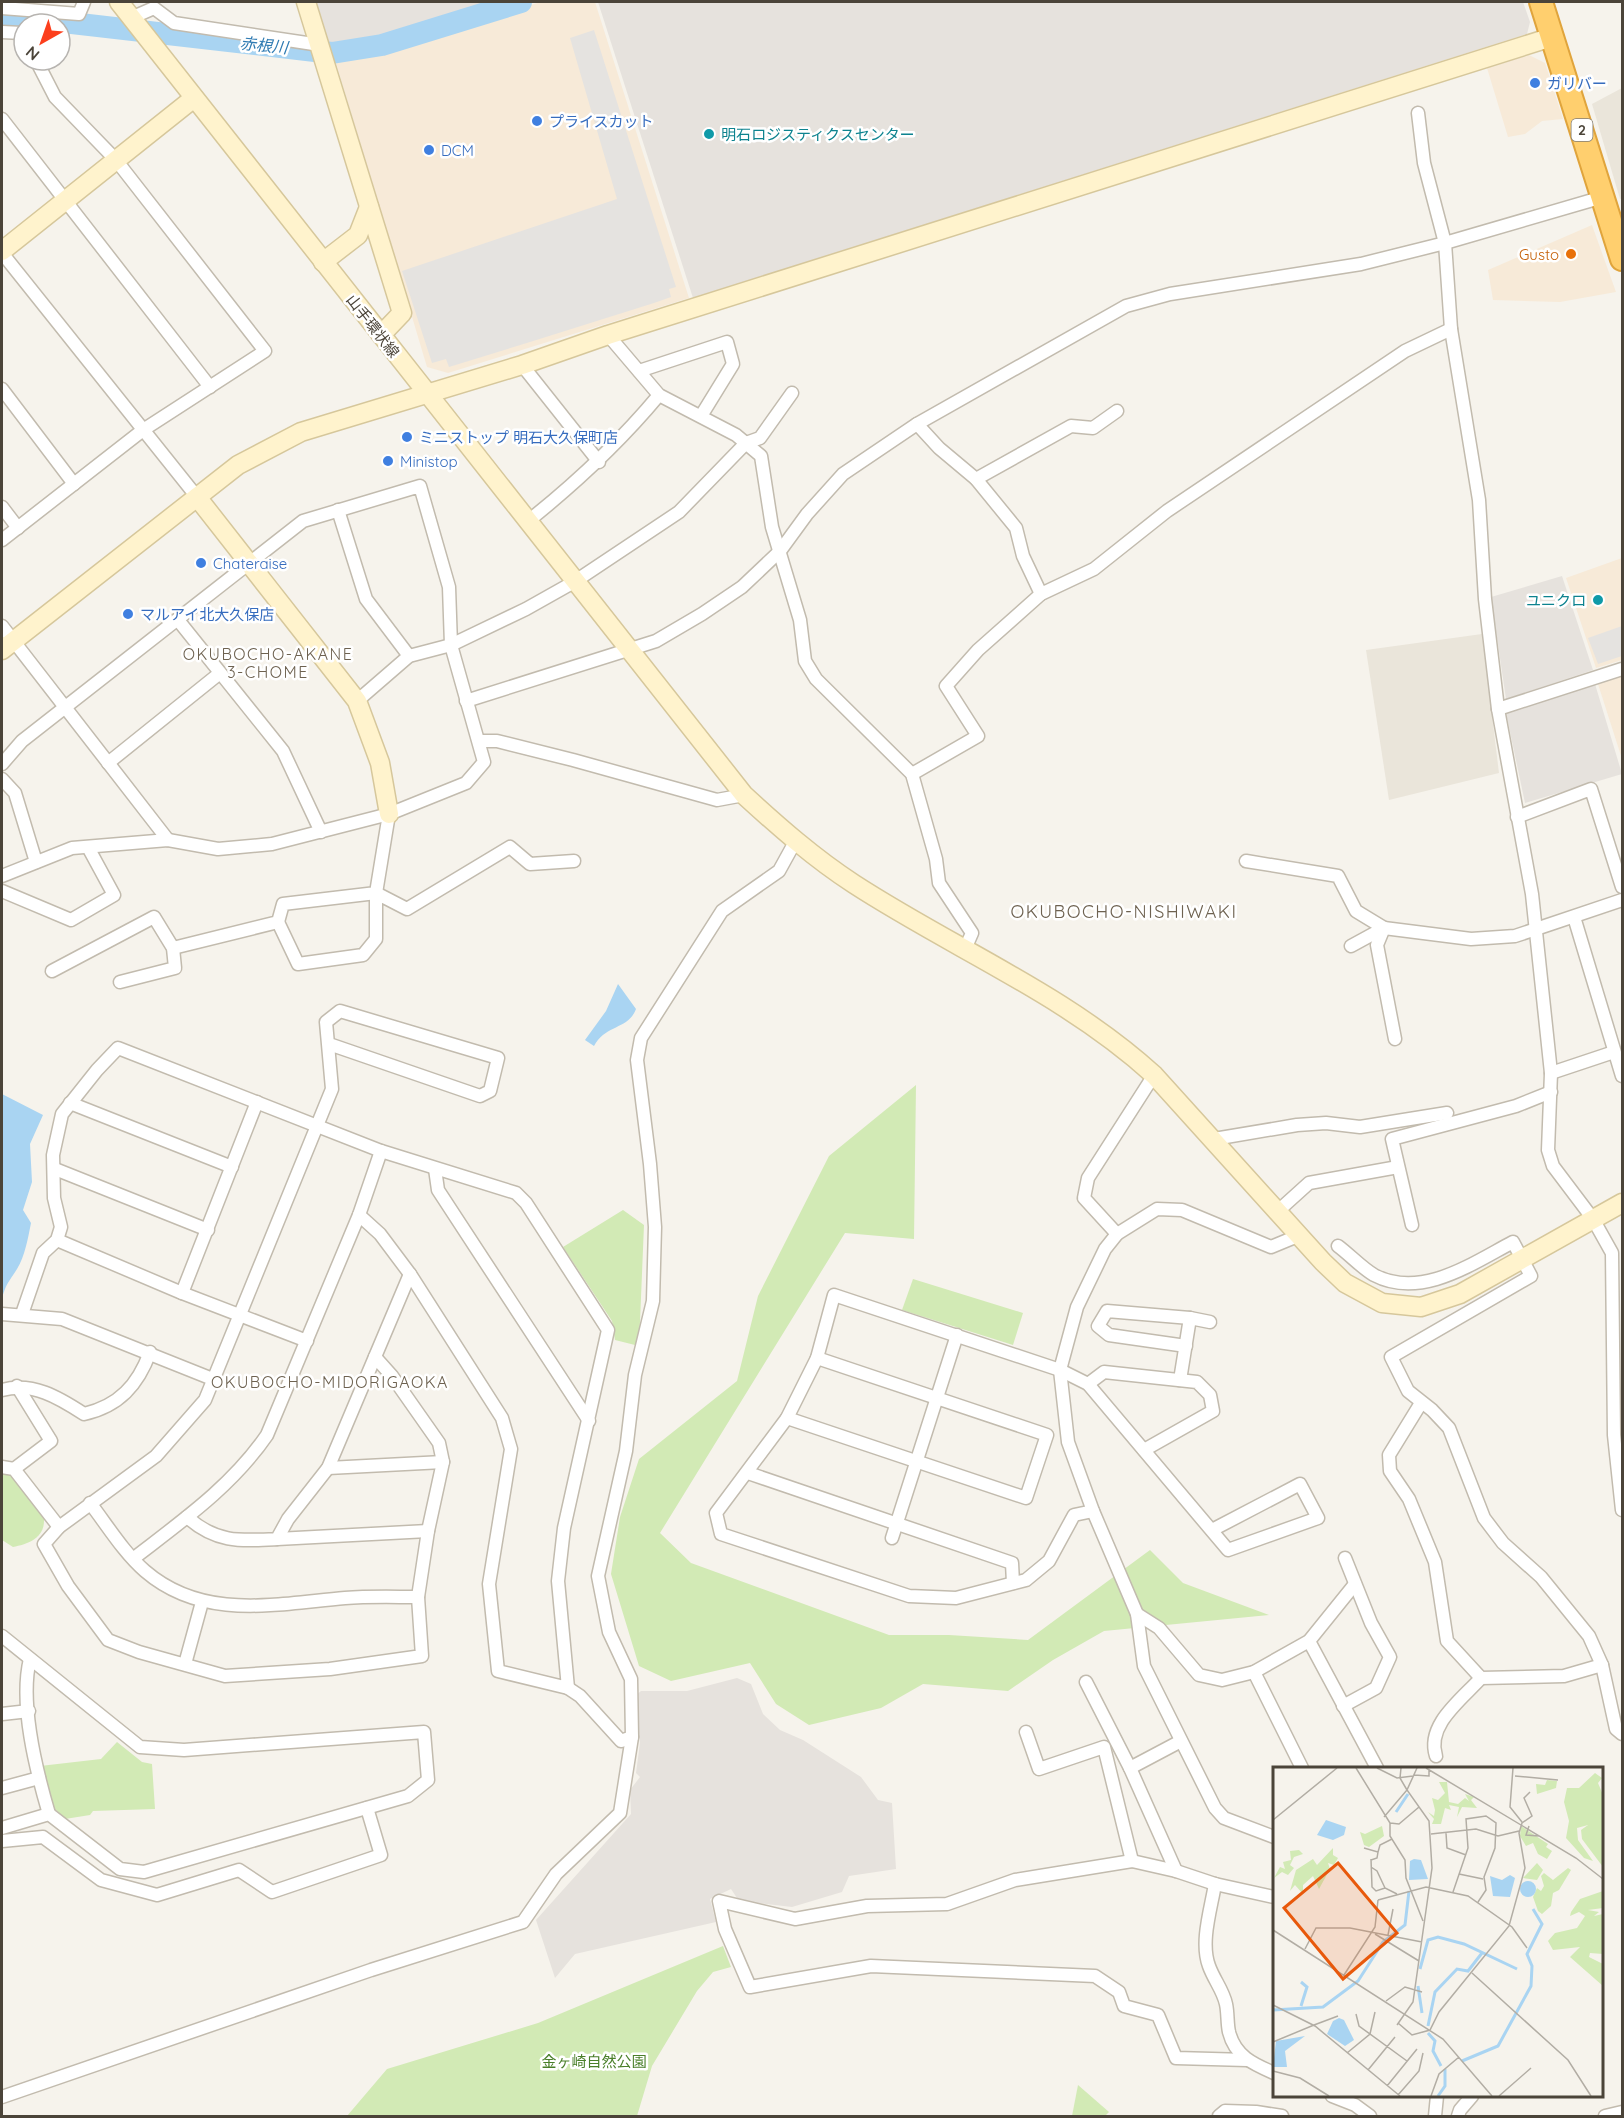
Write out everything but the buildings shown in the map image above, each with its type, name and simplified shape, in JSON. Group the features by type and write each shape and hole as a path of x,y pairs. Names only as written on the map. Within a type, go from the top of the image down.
{"highway":[{"name":"2","path":"1541,2 1623,259"}],"street":[{"path":"2,8 79,14 84,2"},
{"name":"山手環状線","path":"119,2 425,394 744,795 795,842 854,884 1063,1003 1123,1046 1154,1075 1214,1139 1345,1283 1382,1303 1421,1307 1460,1294 1623,1203"},
{"path":"306,2 402,313 381,335"},
{"path":"131,18 154,8 174,23 320,45"},
{"path":"7,646 238,465 301,432 522,365 608,335 1552,37"},
{"path":"2,540 143,430 266,351 116,160 55,97 42,72"},
{"path":"194,98 2,252 357,701 380,763 389,814 376,893 376,939 363,956 298,964 278,922 284,904 376,893 407,909 510,847 530,864 574,861"},
{"path":"1418,113 1424,163 1445,243 1451,329 1479,500 1485,599 1498,709 1532,894 1534,932 1551,1073 1548,1150 1553,1166 1593,1219 1612,1253 1618,1376 1614,1435 1623,1510"},
{"path":"2,119 210,387"},
{"path":"466,700 656,641 702,614 742,587 780,551 807,514 843,474 917,424 1126,306 1170,294 1361,264 1445,243 1603,197"},
{"path":"323,262 358,235 369,207"},
{"path":"912,774 978,736 946,686 978,650 1041,594 1094,569 1167,511 1405,351 1451,329"},
{"path":"608,335 659,395 736,435 761,456 766,502 800,620 805,661 816,679 912,774 936,859 939,883 972,933 965,949"},
{"path":"639,371 727,342 733,364 700,416"},
{"path":"522,365 599,462"},
{"path":"2,389 74,483"},
{"path":"357,701 409,656 451,645 526,609 574,582 679,512 746,443 760,438 792,393"},
{"path":"527,522 599,462 623,438 659,395"},
{"path":"976,478 1071,426 1093,428 1117,411"},
{"path":"917,424 939,448 976,478 1016,528 1023,556 1041,594"},
{"path":"2,764 22,741 250,565 303,521 420,486 449,587 451,645 480,741 484,762 466,783 389,814 272,844 218,849 168,840 90,849 72,848 2,876"},
{"path":"2,507 18,528"},
{"path":"338,510 366,599 409,656"},
{"path":"178,620 283,751 321,832"},
{"path":"2,626 7,646 66,706 168,840"},
{"path":"1498,709 1623,669"},
{"path":"108,763 220,673"},
{"path":"480,741 497,741 717,800 744,795"},
{"path":"2,779 15,793 36,862"},
{"path":"1517,817 1592,789 1623,887"},
{"path":"2,2097 371,1970 524,1922 556,1874 620,1813 632,1737 631,1679 609,1632 598,1576 626,1450 635,1375 653,1301 655,1227 637,1060 642,1038 722,911 779,871 795,842"},
{"path":"2,891 71,920 114,895 90,849"},
{"path":"1246,861 1338,876 1356,911 1384,928 1471,939 1515,936 1534,932 1623,900"},
{"path":"52,971 154,917 173,948 175,968 120,982"},
{"path":"1574,917 1623,1076"},
{"path":"173,948 278,922"},
{"path":"1351,946 1384,928"},
{"path":"1384,928 1377,945 1395,1039"},
{"path":"329,1044 480,1096 490,1091 498,1058 340,1011 326,1022 332,1089 214,1380 193,1416 156,1456 59,1527 44,1544 68,1586 108,1640 225,1676 330,1669 422,1656 418,1597 428,1531 443,1461 439,1443 392,1376 375,1357"},
{"path":"22,1314 43,1253 57,1240 61,1227 54,1198 53,1155 62,1114 118,1048 381,1151 516,1193 608,1330 564,1528 558,1581 568,1688"},
{"path":"1551,1073 1614,1052"},
{"path":"1117,1234 1084,1198 1088,1178 1154,1075"},
{"path":"1412,1225 1392,1139 1516,1106 1551,1092"},
{"path":"182,1293 257,1102"},
{"path":"70,1103 232,1167"},
{"path":"1214,1139 1297,1125 1326,1123 1360,1127 1447,1113"},
{"path":"134,1558 187,1517 247,1464 261,1445 359,1215 381,1151"},
{"path":"1278,1211 1309,1183 1398,1167"},
{"path":"55,1169 208,1230"},
{"path":"435,1169 438,1190 589,1421"},
{"path":"1273,1836 1224,1818 1215,1808 1144,1666 1137,1614 1093,1510 1068,1442 1060,1370 1066,1338 1083,1291 1117,1234 1157,1209 1168,1208 1206,1218 1270,1247 1299,1235"},
{"path":"359,1215 380,1234 410,1274 502,1418 511,1449 489,1584 498,1671 568,1688 580,1696 621,1741 632,1737"},
{"path":"57,1240 182,1293 307,1341"},
{"path":"1338,1246 1375,1276 1408,1284 1447,1277 1513,1242 1531,1276 1391,1357 1408,1391 1432,1410 1449,1428 1484,1518 1503,1543 1541,1577 1579,1622 1602,1665 1616,1728 1623,1734"},
{"path":"277,1539 288,1519 328,1468 410,1274"},
{"path":"1093,1510 1074,1515 1048,1561 1026,1580 956,1598 909,1596 721,1534 716,1513 787,1418 817,1358 834,1294 1060,1370 1088,1384 1228,1550 1318,1518 1300,1484 1212,1530"},
{"path":"1186,1346 1108,1335 1098,1326 1107,1311 1190,1318 1210,1322"},
{"path":"2,1314 22,1314 62,1320 150,1352 214,1380"},
{"path":"1180,1380 1190,1318"},
{"path":"892,1538 957,1335"},
{"path":"2,1390 17,1386 38,1390 62,1400 84,1414 94,1412 132,1389 142,1373 150,1352"},
{"path":"787,1418 1026,1498 1047,1435 817,1358"},
{"path":"1088,1384 1104,1372 1197,1382 1210,1395 1213,1411 1143,1450"},
{"path":"17,1386 51,1441 8,1468 59,1527"},
{"path":"1421,1403 1389,1455 1390,1471 1409,1499 1435,1562 1447,1641 1480,1678"},
{"path":"328,1468 443,1461"},
{"path":"748,1473 1012,1563 1013,1583"},
{"path":"90,1503 134,1558 152,1576 176,1592 202,1602 250,1608 348,1598 418,1597"},
{"path":"187,1517 198,1528 225,1540 428,1531"},
{"path":"1343,1706 1376,1688 1390,1657 1371,1623 1345,1558"},
{"path":"1137,1614 1159,1628 1199,1675 1222,1680 1254,1672 1309,1641 1355,1584"},
{"path":"185,1664 202,1602"},
{"path":"2,1636 7,1645 30,1659 140,1747 184,1750 424,1732 428,1780 408,1796 367,1808 144,1872 120,1869 49,1814 39,1778 29,1712 26,1675 30,1659"},
{"path":"1309,1641 1376,1767"},
{"path":"1436,1756 1432,1744 1436,1728 1480,1678 1564,1676 1602,1665"},
{"path":"1254,1672 1302,1767"},
{"path":"1086,1682 1130,1768 1176,1871"},
{"path":"2,1714 29,1712"},
{"path":"1026,1732 1039,1768 1104,1747 1132,1861"},
{"path":"1130,1768 1181,1741"},
{"path":"2,1788 39,1778"},
{"path":"2,1841 43,1837 101,1880 157,1895 239,1870 272,1892 381,1855 367,1808"},
{"path":"2,1828 49,1814"},
{"path":"1247,2060 1176,2058 1158,2015 1124,2006 1119,1992 1095,1976 871,1966 750,1987 724,1929 719,1901 795,1918 867,1906 947,1904 1015,1880 1132,1861 1176,1871 1215,1884 1273,1897"},
{"path":"1215,1884 1205,1950 1209,1968 1221,1985 1227,2006 1229,2031 1235,2049 1247,2060 1273,2072"},
{"path":"1335,2097 1355,2105 1370,2116"},
{"path":"1436,2116 1437,2097"},
{"path":"1458,2116 1471,2097"},
{"path":"1219,2116 1225,2111 1236,2111 1282,2116"},
{"path":"1605,2116 1623,2112"}],"shaded area":[{"path":"316,2 495,2 332,53"},
{"path":"541,2 595,2 689,298 448,373 427,367 334,56 350,58"},
{"path":"598,2 1523,2 1530,22 1527,34 693,298"},
{"path":"594,30 676,287 669,289 671,297 530,342 449,367 446,359 432,363 402,271 617,199 570,38"},
{"path":"1529,55 1545,63 1563,119 1542,121 1525,134 1508,137 1487,68"},
{"path":"1622,88 1622,198 1620,199 1592,104"},
{"path":"1592,225 1616,292 1560,302 1493,300 1488,270"},
{"name":"ユニクロ","path":"1622,558 1622,660 1596,668 1566,578"},
{"path":"1562,576 1593,670 1506,699 1491,597"},
{"path":"1622,626 1622,656 1598,664 1588,638"},
{"path":"1482,634 1499,773 1389,800 1366,650"},
{"path":"1622,676 1622,759 1598,684"},
{"path":"1595,684 1622,774 1525,803 1506,713"},
{"path":"737,1678 751,1684 763,1714 780,1730 803,1740 861,1777 878,1800 892,1803 896,1869 849,1876 842,1892 792,1907 739,1901 731,1889 710,1899 716,1922 575,1954 555,1978 536,1920 631,1814 630,1790 640,1777 636,1773 640,1743 635,1696 641,1691 687,1691"}],"green space":[{"path":"916,1085 914,1239 845,1233 660,1533 691,1563 889,1635 949,1635 1028,1640 1150,1550 1183,1583 1269,1615 1104,1631 1053,1660 1008,1691 923,1684 881,1708 809,1725 776,1704 750,1663 671,1681 639,1666 611,1574 620,1517 639,1459 737,1381 758,1296 829,1156"},
{"path":"623,1210 644,1225 639,1346 615,1340 612,1321 563,1247"},
{"path":"913,1279 1023,1313 1013,1345 902,1310"},
{"path":"2,1473 11,1475 44,1519 44,1526 39,1535 30,1542 13,1547 2,1540"},
{"path":"117,1742 142,1762 152,1764 155,1809 93,1811 90,1815 65,1819 54,1808 40,1766 101,1759"},
{"name":"金ヶ崎自然公園","path":"723,1946 731,1967 713,1972 697,1991 652,2066 637,2116 347,2116 387,2069 538,2023"},
{"path":"1078,2085 1109,2112 1105,2116 1072,2116"}],"water":[{"path":"618,984 636,1009 628,1021 604,1034 594,1046 585,1040 606,1011"},
{"path":"2,1094 43,1115 30,1144 32,1182 23,1210 31,1223 27,1241 20,1264 6,1286 2,1299"}],"waterway":[{"name":"赤根川","path":"2,15 332,53 382,45 521,2"}],"place":[{"name":"ガリバー","path":"1535,83"},
{"name":"プライスカット","path":"537,121"},
{"name":"明石ロジスティクスセンター","path":"709,134"},
{"name":"DCM","path":"429,150"},
{"name":"Gusto","path":"1571,254"},
{"name":"ミニストップ 明石大久保町店","path":"407,437"},
{"name":"Ministop","path":"388,461"},
{"name":"Chateraise","path":"201,563"},
{"name":"ユニクロ","path":"1598,600"},
{"name":"マルアイ北大久保店","path":"128,614"}],"district":[{"name":"OKUBOCHO-AKANE 3-CHOME","path":"268,663"},
{"name":"OKUBOCHO-NISHIWAKI","path":"1124,911"},
{"name":"OKUBOCHO-MIDORIGAOKA","path":"330,1382"}]}
